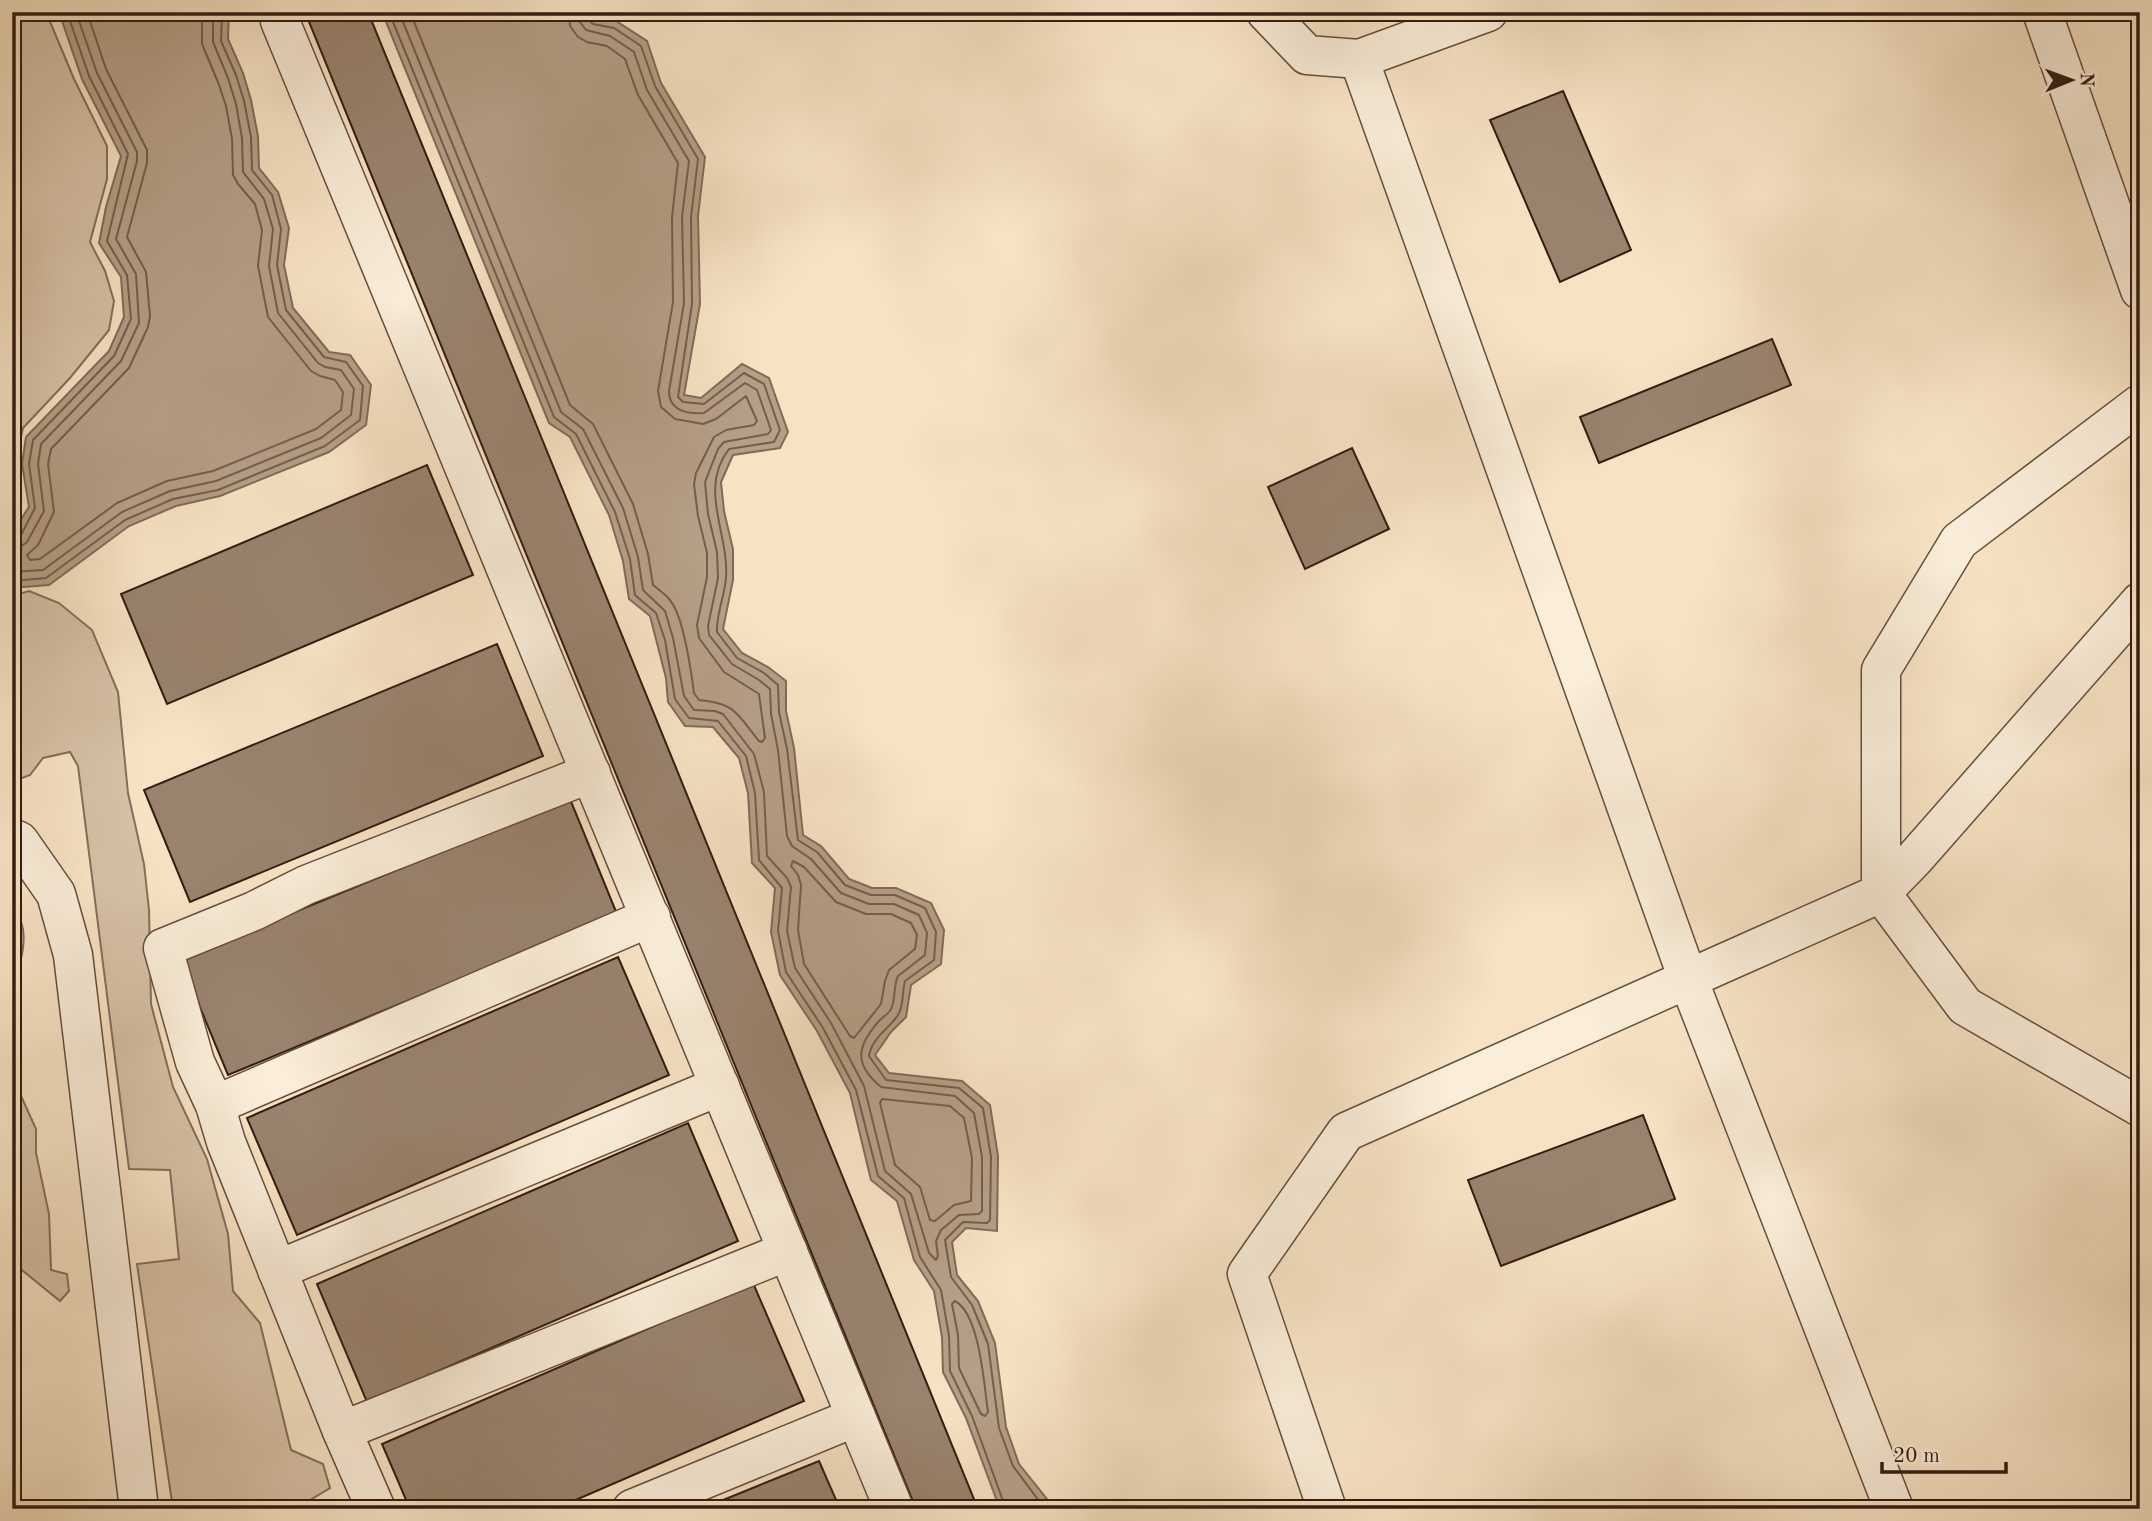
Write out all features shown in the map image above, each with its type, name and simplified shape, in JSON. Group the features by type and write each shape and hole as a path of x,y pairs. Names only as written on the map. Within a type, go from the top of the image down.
{"lane":[{"path":"1266,12 1307,55 1359,59 1488,12"},
{"path":"2042,12 2140,290"},
{"path":"280,21 894,1509"},
{"path":"1359,59 1688,979 1894,1509"},
{"path":"2140,404 1959,541 1881,670 1881,893 1965,1006 2140,1107"},
{"path":"1327,1509 1247,1274 1346,1132 1881,893 1915,858 2140,602"},
{"path":"376,1509 277,1270 226,1142 215,1105 195,1062 163,948 254,911 306,885 591,773"},
{"path":"12,838 19,841 56,894 73,955 139,1509"},
{"path":"215,1105 651,917"},
{"path":"277,1270 720,1086"},
{"path":"342,1431 788,1251"},
{"path":"632,1509 856,1418"}],"shaded area":[{"path":"12,12 46,12 74,79 107,146 107,179 90,242 105,271 114,301 109,330 70,378 23,428 14,467 20,503 12,520"},
{"path":"29,591 59,603 92,630 118,692 128,793 144,864 149,910 151,1004 173,1087 207,1159 228,1234 233,1291 260,1323 291,1450 323,1464 330,1488 295,1509 173,1509 137,1264 179,1259 170,1170 129,1169 78,766 70,752 43,758 30,775 12,782 12,596"},
{"path":"12,909 24,935 19,967 12,986"},
{"path":"12,1059 21,1096 36,1129 36,1153 49,1214 51,1270 67,1274 69,1291 60,1301 12,1262"}],"water":[{"path":"59,12 229,12 228,39 251,100 258,136 259,168 278,192 289,228 284,265 293,308 329,352 350,355 371,385 366,425 329,452 220,496 176,506 129,526 49,585 12,588 12,533 29,507 22,464 26,437 109,351 124,317 121,277 99,243 121,156 82,79"},
{"path":"382,12 595,12 595,17 616,21 647,41 661,83 705,157 698,216 700,304 684,395 701,398 742,364 769,378 788,432 780,448 733,455 721,482 724,511 733,549 733,580 723,629 742,653 768,667 786,681 786,711 794,748 803,835 821,846 849,879 872,888 896,888 931,903 944,930 941,964 911,985 906,1017 891,1032 875,1055 889,1073 962,1081 990,1105 998,1156 997,1231 966,1228 952,1242 957,1275 978,1301 995,1343 1006,1427 1019,1464 1055,1509 1000,1509 966,1418 943,1372 942,1337 934,1291 914,1260 897,1201 871,1180 850,1093 817,1031 780,975 771,932 775,888 752,863 748,793 739,758 713,727 685,726 668,702 666,678 650,616 629,599 623,561 609,515 570,437 549,423"}],"building":[{"path":"305,12 368,12 978,1509 916,1509"},
{"path":"1563,91 1631,250 1560,282 1490,120"},
{"path":"1772,339 1791,385 1599,463 1580,417"},
{"path":"1352,448 1389,529 1305,569 1268,487"},
{"path":"427,465 473,575 167,704 121,594"},
{"path":"497,644 543,756 190,902 144,790"},
{"path":"570,799 617,914 228,1075 180,959"},
{"path":"618,957 669,1075 297,1235 247,1118"},
{"path":"1643,1115 1675,1199 1501,1266 1468,1180"},
{"path":"688,1123 738,1241 367,1402 317,1284"},
{"path":"753,1283 804,1401 555,1509 410,1509 382,1444"},
{"path":"819,1461 840,1509 701,1509"}]}
